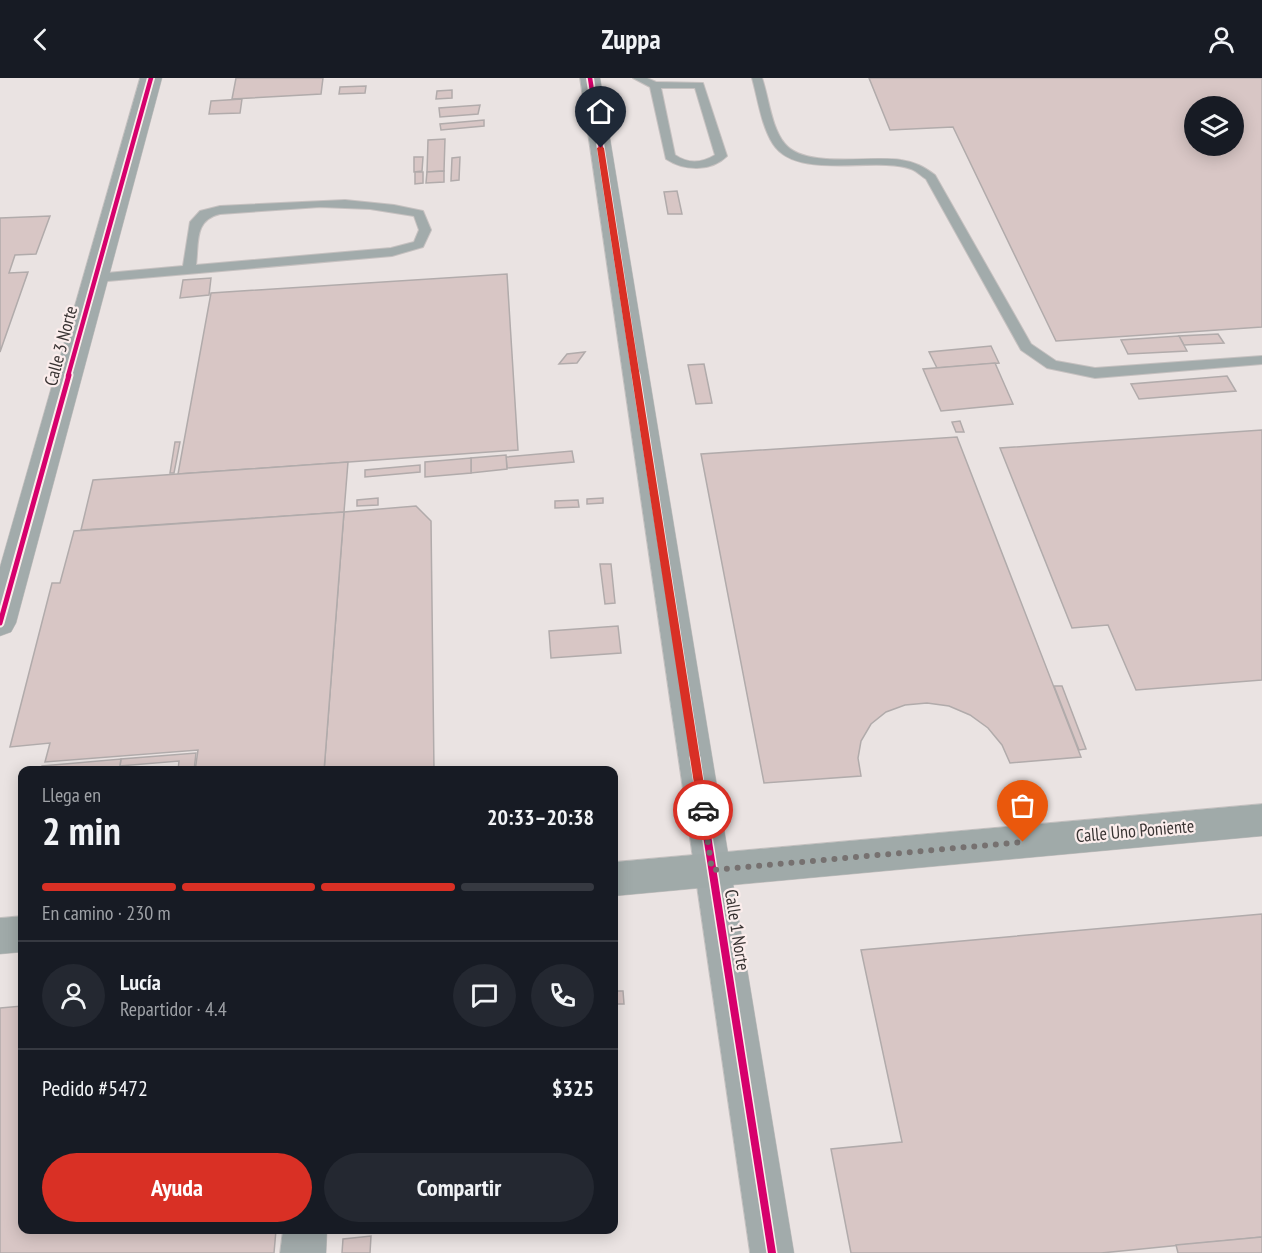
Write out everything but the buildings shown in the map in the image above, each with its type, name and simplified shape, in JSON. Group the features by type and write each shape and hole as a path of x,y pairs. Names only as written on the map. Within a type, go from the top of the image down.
{"main road":[{"name":"Calle Uno Poniente","path":"618,879 1262,820"},
{"path":"0,936 18,934"}],"street":[{"name":"Calle 3 Norte","path":"0,623 151,78"},
{"name":"Calle 1 Norte","path":"590,78 772,1253"},
{"path":"303,1253 305,1234"}],"lane":[{"path":"638,78 655,85 694,84 701,88 721,156 714,161 686,164 677,163 670,157 655,85"},
{"path":"758,78 778,143 786,154 811,160 890,162 914,166 931,177 1026,347 1052,365 1095,373 1262,360"},
{"path":"96,278 392,252 419,244 425,230 419,214 393,206 347,202 220,210 204,214 196,222 189,269"}],"cycle path":[{"path":"0,623 151,78"},
{"path":"590,78 772,1253"}],"way so far":[{"path":"703,810 712,870 1023,842"}],"route":[{"path":"601,148 703,810"}]}
